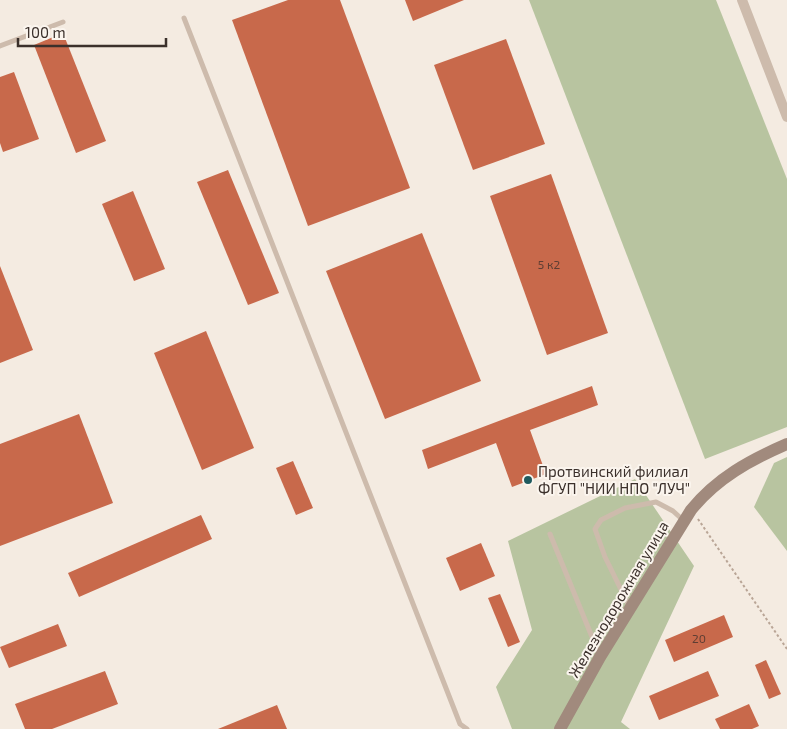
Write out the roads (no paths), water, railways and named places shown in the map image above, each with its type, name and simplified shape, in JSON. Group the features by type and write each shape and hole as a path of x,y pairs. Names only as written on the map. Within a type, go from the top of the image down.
{"street":[{"path":"742,0 787,117"},
{"name":"Железнодорожная улица","path":"560,729 600,657 691,510 704,495 724,478 757,457 787,444"}],"lane":[{"path":"184,18 460,724 467,729"},
{"path":"0,46 63,22"},
{"path":"630,608 605,557 595,530 601,520 625,508 656,502 673,511 684,522"},
{"path":"550,534 600,657"}],"place":[{"name":"Протвинский филиал ФГУП \"НИИ НПО \"ЛУЧ\"","path":"528,480"}]}
